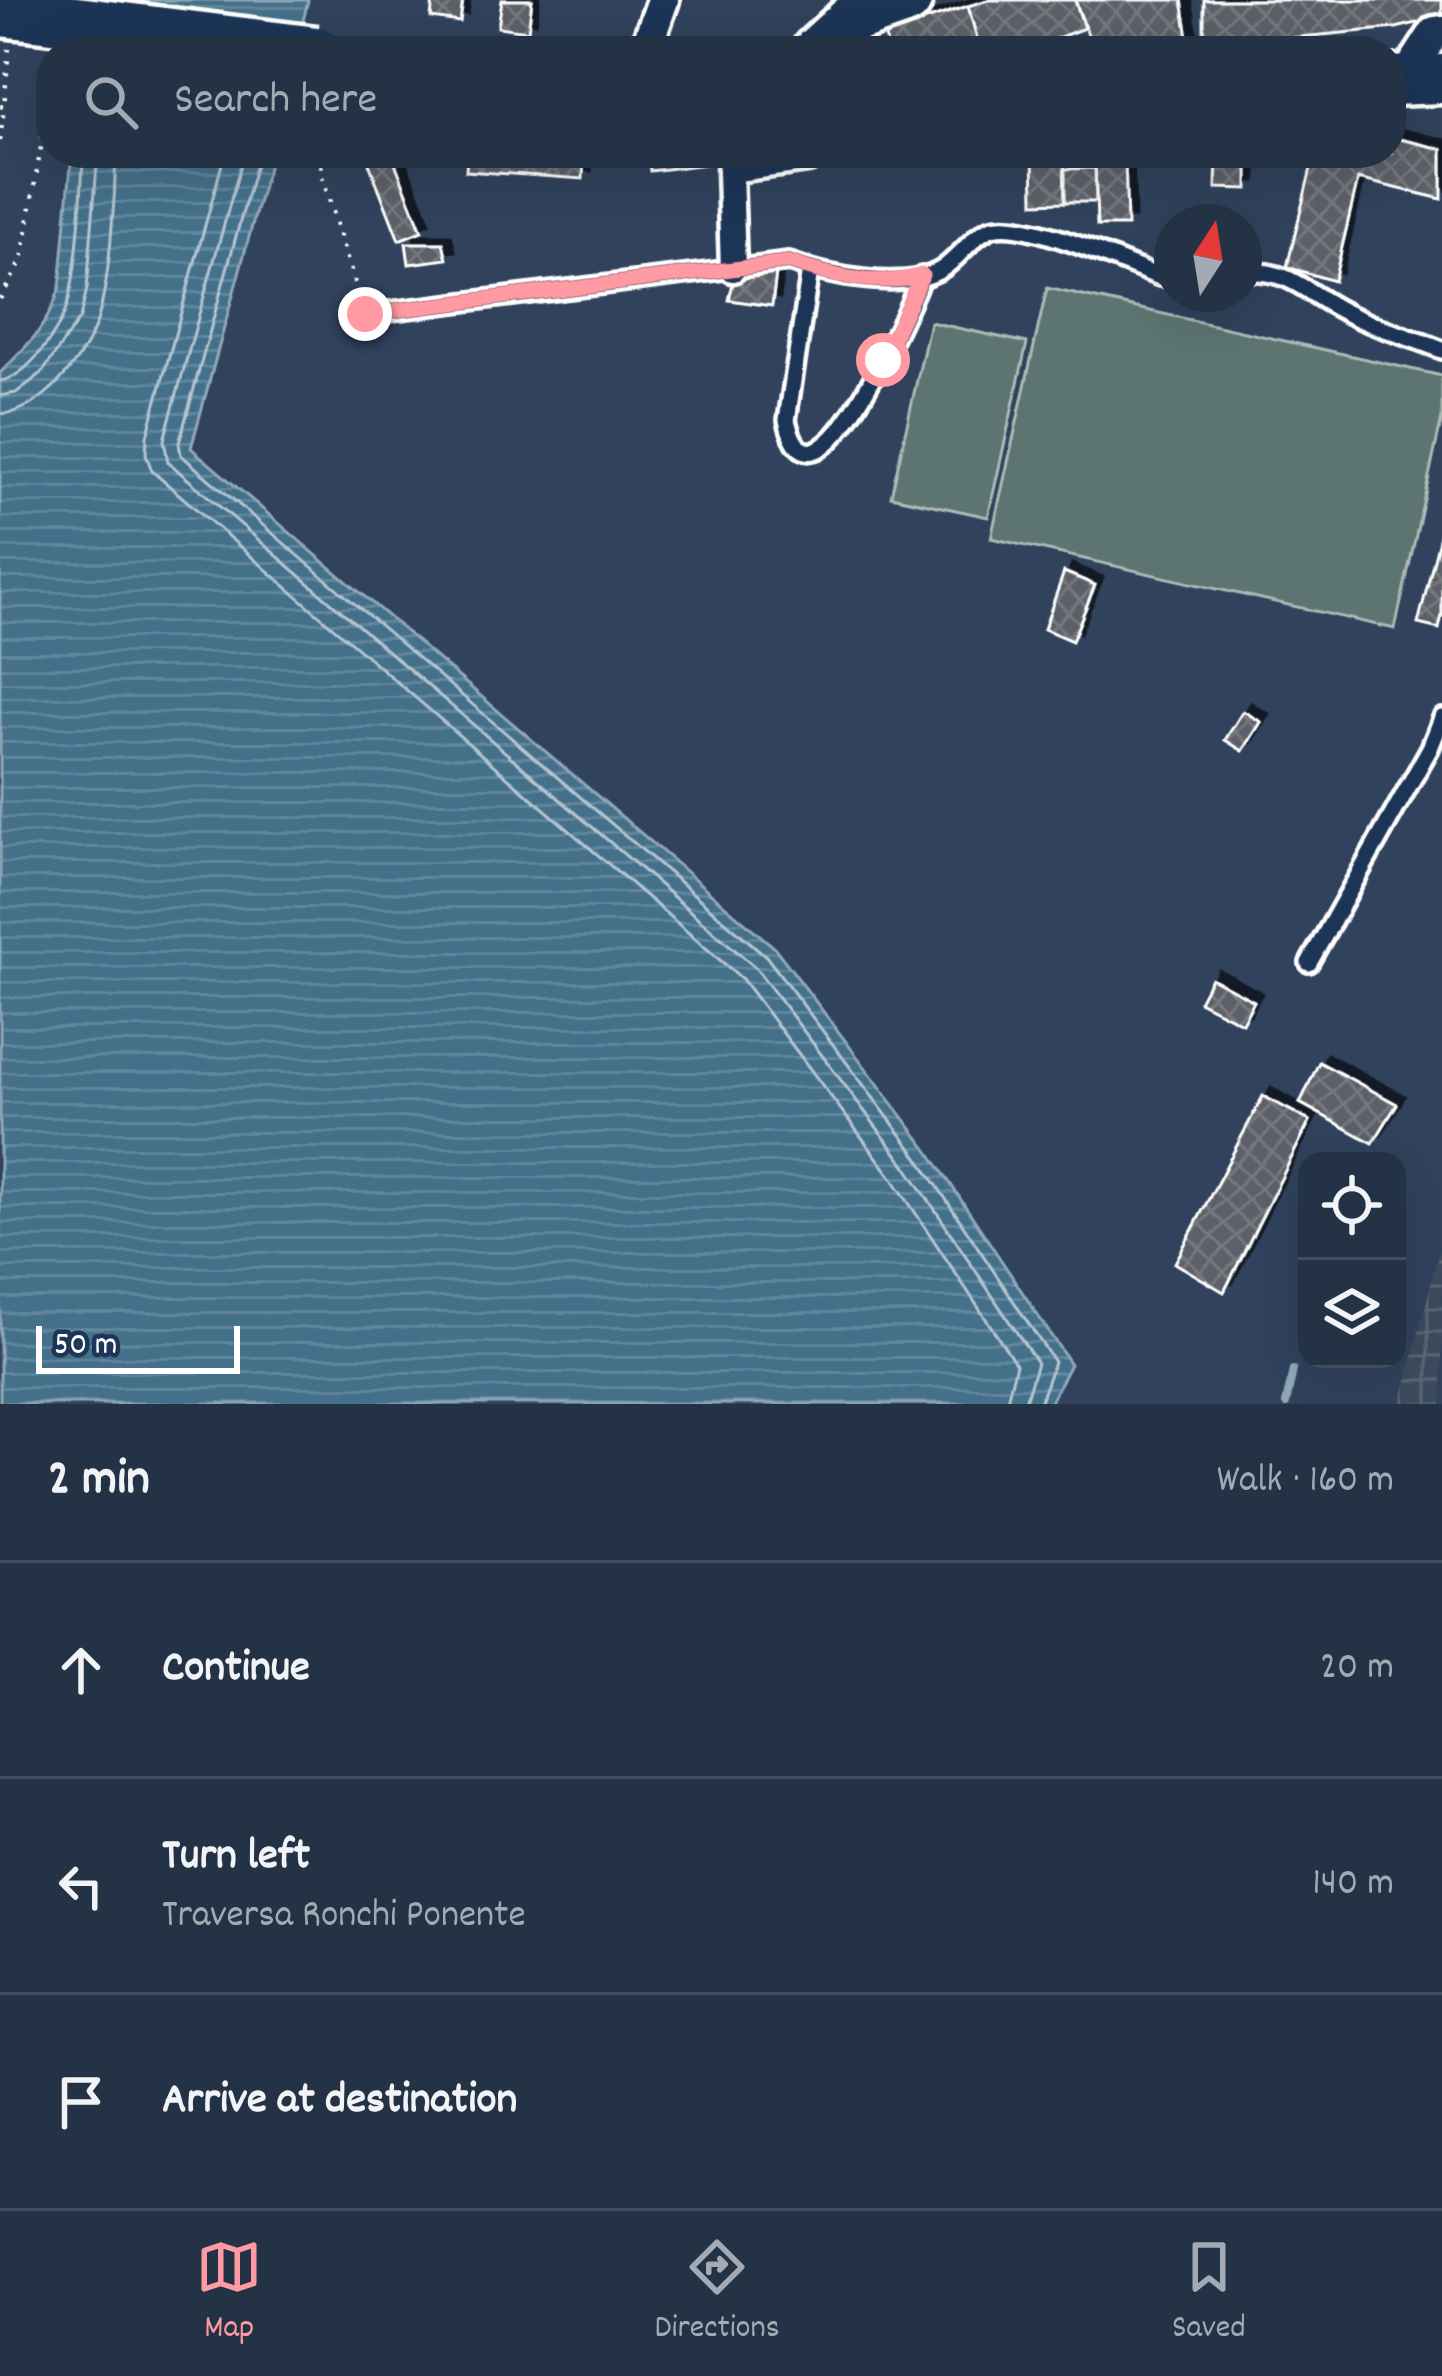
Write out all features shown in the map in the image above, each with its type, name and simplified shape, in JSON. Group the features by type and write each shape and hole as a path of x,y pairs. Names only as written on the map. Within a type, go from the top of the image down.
{"main road":[{"path":"848,35 907,0"},
{"path":"15,24 149,36"}],"street":[{"path":"650,36 663,0"},
{"path":"1412,80 1435,32 1442,31"},
{"path":"733,269 730,170 744,168"}],"lane":[{"path":"365,314 789,262 826,276 908,280 940,271 990,228 1022,226 1154,275"},
{"path":"810,270 787,420 791,438 802,448 820,450 836,438 860,399 922,275"},
{"path":"1262,271 1289,277 1339,310 1442,350"},
{"path":"1310,963 1430,748 1442,718"}],"path":[{"path":"0,141 15,24"},
{"path":"0,299 22,260 37,168"},
{"path":"321,168 365,314"}],"shaded area":[{"path":"1442,1239 1442,1404 1401,1404"}],"green space":[{"path":"1047,288 1442,376 1442,418 1395,629 991,538"},
{"path":"930,322 1027,343 988,517 891,496"}],"water":[{"path":"92,0 308,0 300,36 86,36"},
{"path":"71,168 268,168 191,448 775,948 928,1150 1070,1364 1049,1404 0,1404 0,373 43,325 60,287"}],"building":[{"path":"433,0 463,0 460,22 431,18"},
{"path":"502,0 532,0 528,31 498,27"},
{"path":"988,0 1075,0 1084,28 1063,36 976,36 968,6"},
{"path":"1075,0 1182,0 1188,36 1088,36"},
{"path":"1204,0 1442,0 1442,17 1396,28 1311,36 1204,36"},
{"path":"968,6 976,36 885,36"},
{"path":"1406,141 1442,149 1442,199 1358,179 1334,281 1287,267 1311,168 1406,168"},
{"path":"371,168 397,168 422,231 399,240"},
{"path":"466,168 583,168 583,179"},
{"path":"1033,168 1064,168 1065,202 1034,203"},
{"path":"1095,168 1125,168 1127,226 1097,226"},
{"path":"1095,168 1096,202 1065,202 1065,169"},
{"path":"1217,168 1248,168 1248,189 1216,188"},
{"path":"406,243 443,243 447,259 409,264"},
{"path":"776,273 772,306 729,300 734,279"},
{"path":"1442,527 1442,615 1439,629 1418,624"},
{"path":"1064,572 1095,585 1072,641 1044,629"},
{"path":"1243,711 1261,722 1243,751 1225,740"},
{"path":"1211,978 1254,1001 1242,1023 1199,1001"},
{"path":"1319,1062 1397,1104 1373,1143 1300,1103"},
{"path":"1263,1096 1310,1121 1224,1292 1175,1263"}],"waterway":[{"path":"1286,1404 1293,1370"}],"route":[{"path":"365,314 789,262 826,276 908,280 922,275 883,360"}]}
